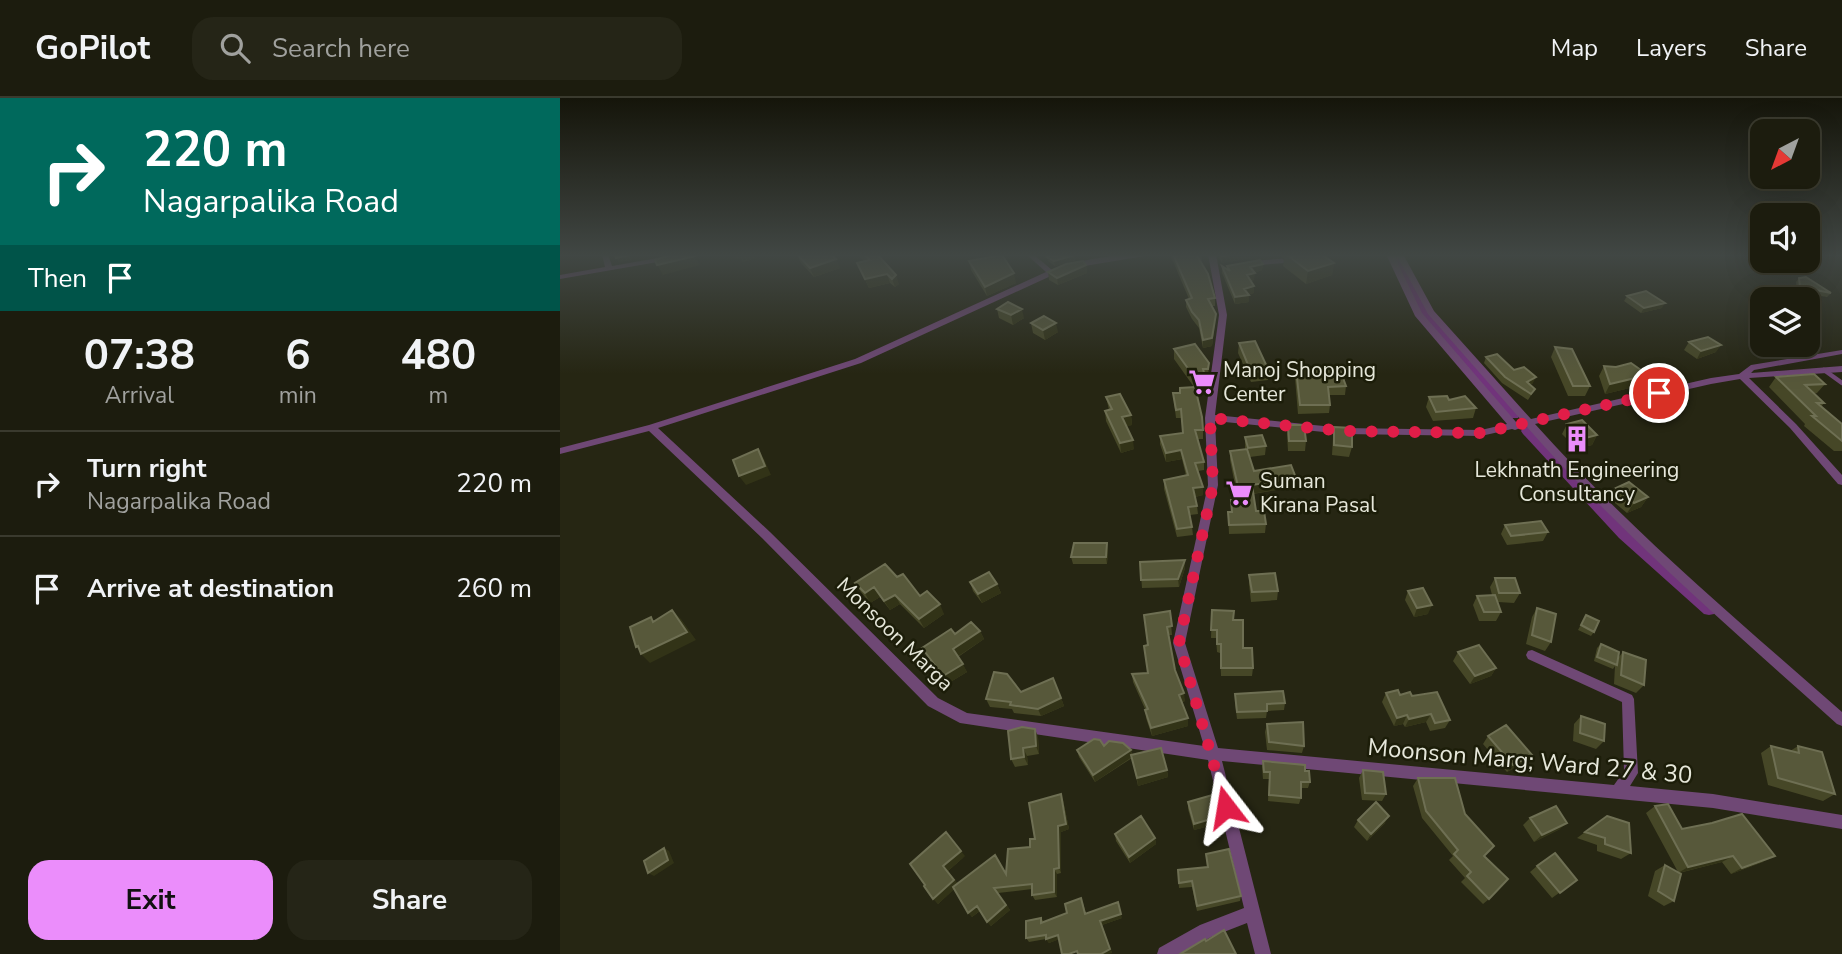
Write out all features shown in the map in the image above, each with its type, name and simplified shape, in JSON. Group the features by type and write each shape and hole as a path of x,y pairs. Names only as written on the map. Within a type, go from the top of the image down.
{"street":[{"path":"560,451 651,427 858,361 1005,294"},
{"path":"1219,294 1223,314 1210,418 1213,485 1179,643 1213,754 1262,954"},
{"path":"1409,294 1418,314 1515,427"},
{"path":"1421,294 1431,312 1568,467 1687,583 1842,720"},
{"path":"1742,376 1751,368 1842,352"},
{"path":"1210,418 1343,431 1481,433 1742,376 1842,369"},
{"path":"1742,376 1793,426 1842,481"},
{"name":"Monsoon Marga","path":"651,427 803,571 933,702 947,711 965,719 1213,754"},
{"path":"1532,655 1628,699 1631,773 1618,791"},
{"name":"Moonson Marg; Ward 27 & 30","path":"1213,754 1713,801 1842,822"},
{"path":"1165,954 1206,931 1252,913"}],"lane":[{"path":"1824,370 1842,383"}],"building":[{"path":"1190,294 1214,294 1215,298 1208,299 1216,314 1212,338 1203,340 1199,320 1186,300 1192,298"},
{"path":"1651,294 1665,303 1644,308 1627,296"},
{"path":"1008,302 1022,309 1011,315 997,309"},
{"path":"1044,316 1056,323 1043,330 1031,323"},
{"path":"1708,337 1721,345 1701,351 1689,342"},
{"path":"1255,341 1269,371 1251,372 1239,343"},
{"path":"1195,344 1209,363 1208,369 1203,369 1206,380 1197,381 1174,349"},
{"path":"1555,347 1572,349 1590,386 1573,386"},
{"path":"1497,354 1514,370 1524,367 1536,377 1527,382 1535,389 1531,394 1505,377 1486,357"},
{"path":"1631,363 1648,375 1610,384 1604,366 1616,367"},
{"path":"1339,367 1346,386 1328,387 1330,405 1300,405 1296,369"},
{"path":"1814,374 1825,384 1805,385 1824,403 1817,403 1842,424 1842,441 1812,416 1816,416 1776,377"},
{"path":"1195,387 1203,430 1195,430 1204,462 1195,463 1203,487 1193,488 1197,506 1188,507 1192,527 1177,529 1164,480 1188,475 1181,450 1166,453 1160,436 1183,433 1181,409 1176,410 1173,393 1180,393 1180,388"},
{"path":"1120,394 1131,415 1122,417 1133,440 1120,443 1105,411 1112,409 1106,397"},
{"path":"1447,396 1449,400 1465,396 1476,408 1436,412 1429,397"},
{"path":"1582,420 1597,435 1582,439 1567,424"},
{"path":"1288,425 1304,425 1306,441 1289,441"},
{"path":"1334,427 1352,428 1352,447 1334,445"},
{"path":"1262,435 1266,446 1248,448 1245,437"},
{"path":"758,449 765,466 739,476 733,460"},
{"path":"1247,449 1254,471 1291,465 1296,478 1252,485 1256,511 1264,511 1266,524 1229,525 1231,500 1241,500 1230,451"},
{"path":"1629,482 1648,497 1634,503 1616,488"},
{"path":"1541,521 1548,532 1511,536 1505,525"},
{"path":"1074,543 1107,543 1106,557 1071,557"},
{"path":"1185,560 1178,579 1141,580 1140,562"},
{"path":"885,564 897,577 903,574 920,596 927,591 940,604 919,619 895,595 884,601 874,587 865,593 855,583"},
{"path":"989,572 997,584 978,594 970,582"},
{"path":"1275,573 1278,591 1252,592 1249,575"},
{"path":"1495,578 1515,578 1520,593 1499,593"},
{"path":"1423,588 1432,605 1417,608 1408,591"},
{"path":"1495,595 1501,612 1484,612 1477,596"},
{"path":"1537,608 1556,614 1551,642 1532,635"},
{"path":"672,610 687,632 641,654 630,627 651,617 653,622"},
{"path":"1212,610 1234,611 1233,620 1243,620 1243,648 1252,648 1253,668 1221,668 1221,644 1217,644 1217,630 1211,630"},
{"path":"1170,611 1172,626 1167,627 1175,670 1184,693 1179,695 1188,718 1151,728 1145,710 1148,709 1132,674 1148,673 1144,646 1148,645 1144,615"},
{"path":"1586,615 1599,621 1594,632 1581,625"},
{"path":"971,622 980,631 953,649 963,664 943,676 922,648 951,629 955,634"},
{"path":"1601,644 1619,652 1617,665 1597,657"},
{"path":"1479,645 1496,668 1475,676 1458,652"},
{"path":"1623,652 1646,660 1644,685 1621,675"},
{"path":"994,672 1007,674 1021,692 1053,678 1061,698 1038,709 986,699"},
{"path":"1398,690 1400,695 1410,692 1412,696 1437,692 1450,720 1435,723 1431,714 1409,719 1407,715 1397,718 1386,693"},
{"path":"1283,691 1285,703 1267,704 1267,711 1237,712 1235,694"},
{"path":"1581,716 1605,724 1604,741 1580,733"},
{"path":"1303,722 1304,746 1269,742 1267,724"},
{"path":"1506,725 1532,755 1513,765 1488,736"},
{"path":"1022,727 1035,729 1036,746 1023,748 1024,757 1011,759 1008,731"},
{"path":"1094,739 1100,740 1104,746 1109,741 1123,743 1131,750 1093,775 1077,750"},
{"path":"1771,746 1799,753 1798,746 1822,752 1835,794 1778,778"},
{"path":"1161,748 1167,770 1137,778 1131,755"},
{"path":"1263,761 1305,765 1305,771 1309,771 1310,782 1301,782 1301,798 1269,795 1270,772 1264,772"},
{"path":"1363,770 1383,772 1386,794 1365,793"},
{"path":"1418,778 1455,778 1465,814 1494,846 1484,856 1508,879 1489,899 1467,876 1471,872 1454,854 1458,850 1426,811"},
{"path":"1061,794 1066,824 1058,826 1059,868 1054,869 1054,892 1032,895 1032,884 994,888 1006,905 987,922 977,906 968,913 953,887 995,855 1006,874 1008,849 1030,847 1030,839 1035,839 1029,803"},
{"path":"1216,794 1221,816 1194,824 1188,802"},
{"path":"1376,802 1389,816 1371,834 1358,820"},
{"path":"1668,804 1682,829 1742,814 1775,856 1742,868 1733,856 1688,867 1655,806"},
{"path":"1556,806 1567,823 1542,835 1530,818"},
{"path":"1141,816 1155,838 1129,857 1115,834"},
{"path":"1607,816 1629,823 1631,853 1605,844 1605,838 1585,832"},
{"path":"946,832 961,851 943,866 954,880 933,899 910,864"},
{"path":"664,848 668,860 648,873 644,861"},
{"path":"1229,849 1241,896 1197,906 1192,881 1179,883 1178,870 1208,867 1206,854"},
{"path":"1555,853 1577,880 1560,893 1537,866"},
{"path":"1665,865 1681,874 1674,901 1658,891"},
{"path":"1081,898 1085,914 1118,902 1121,914 1100,921 1110,949 1101,954 1078,954 1077,951 1062,954 1058,935 1046,939 1046,935 1026,938 1026,921 1041,918 1041,923 1067,913 1065,904"},
{"path":"1224,930 1236,954 1180,954 1205,939 1206,941"}],"waterway":[{"path":"1416,294 1427,316 1514,415"},
{"path":"1527,431 1624,534 1709,609"}],"place":[{"name":"Manoj Shopping Center","path":"1202,382"},
{"name":"Lekhnath Engineering Consultancy","path":"1577,439"},
{"name":"Suman Kirana Pasal","path":"1239,493"}],"route":[{"path":"1226,807 1213,754 1179,643 1213,485 1210,418 1343,431 1481,433 1659,393"}]}
